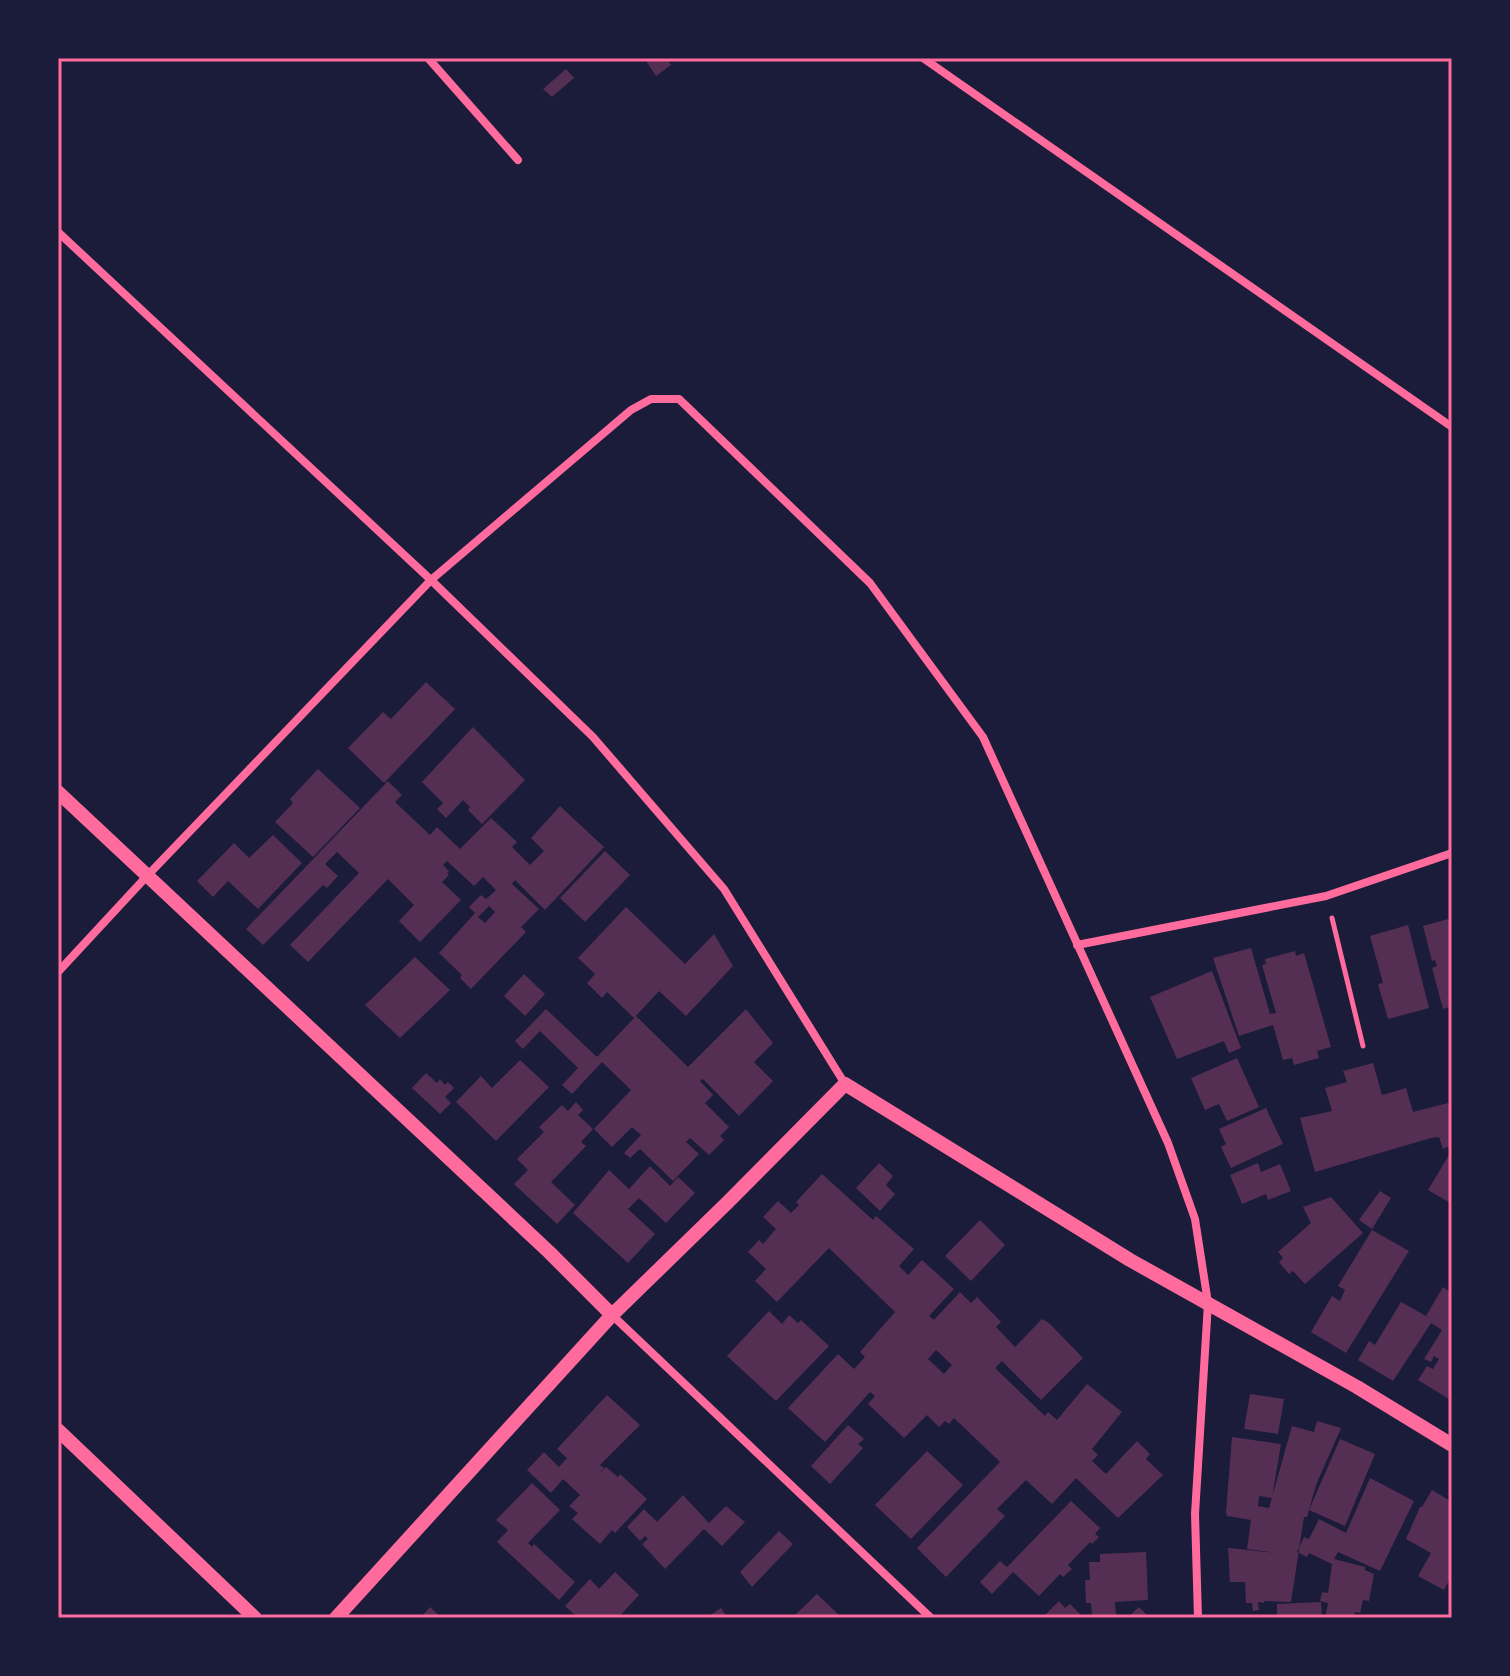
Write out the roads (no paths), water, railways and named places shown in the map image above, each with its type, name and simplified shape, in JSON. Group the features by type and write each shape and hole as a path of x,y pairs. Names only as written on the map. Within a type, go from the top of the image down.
{"street":[{"path":"428,58 518,160"},
{"path":"923,58 1451,426"},
{"path":"58,232 431,580 593,737 724,889 845,1084 1130,1260 1357,1387 1452,1445"},
{"path":"58,972 431,580 631,410 651,399 679,399 870,583 983,737 1168,1143 1195,1219 1208,1303 1195,1514 1198,1618"},
{"path":"58,792 549,1252 931,1618"},
{"path":"1077,945 1326,896 1452,853"},
{"path":"336,1618 612,1315 845,1084"},
{"path":"58,1430 255,1618"}]}
